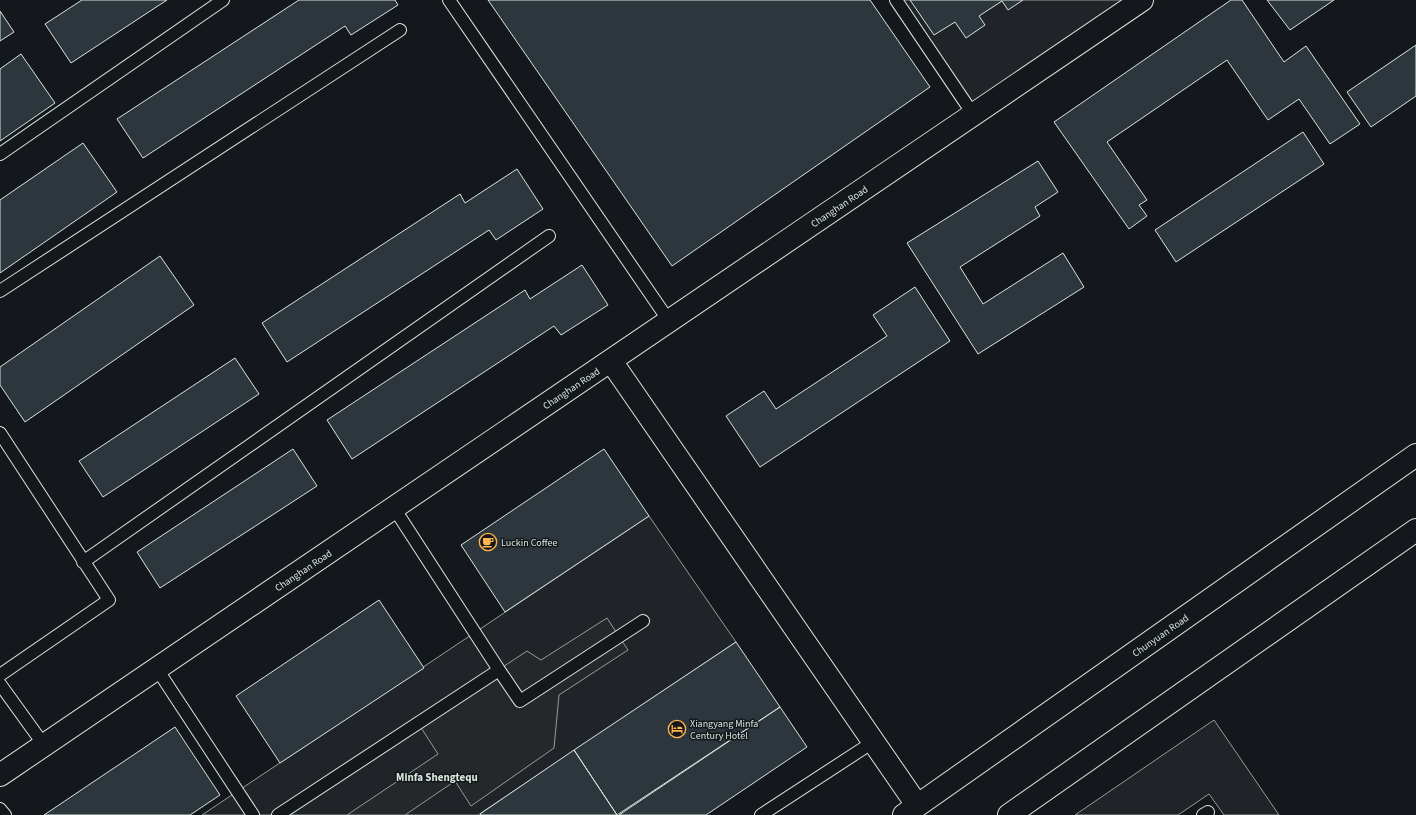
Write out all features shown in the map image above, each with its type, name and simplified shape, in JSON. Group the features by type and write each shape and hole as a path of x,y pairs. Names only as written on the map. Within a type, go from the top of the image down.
{"street":[{"name":"Changhan Road","path":"0,775 1142,0"},
{"path":"610,361 873,742 910,810"},
{"name":"Chunyuan Road","path":"910,810 1416,455"},
{"path":"1009,815 1416,530"}],"lane":[{"path":"0,154 223,0"},
{"path":"449,0 669,321"},
{"path":"896,0 973,114"},
{"path":"0,291 400,30"},
{"path":"83,562 549,236"},
{"path":"0,433 108,600 0,674"},
{"path":"394,508 520,701 643,621"},
{"path":"156,669 253,815"},
{"path":"278,815 499,670"},
{"path":"0,684 44,746"},
{"path":"761,815 873,742"},
{"path":"0,809 5,815"}],"shaded area":[{"path":"896,0 1142,0 973,114"},
{"path":"649,516 736,642 478,815 202,815"},
{"path":"607,618 628,650 559,695 554,748 471,806 455,781 405,815 347,815 438,754 418,723 527,651 541,660"},
{"path":"1214,720 1279,815 1224,815 1209,794 1178,815 1075,815"}],"building":[{"path":"82,0 167,0 71,63 45,24"},
{"path":"299,0 395,0 398,5 351,35 345,26 143,158 117,119"},
{"path":"488,0 870,0 930,87 672,266"},
{"path":"910,0 1023,0 1008,10 1002,1 979,16 985,25 966,38 955,22 934,35"},
{"path":"1231,0 1242,0 1284,62 1306,46 1360,124 1330,144 1299,99 1268,120 1227,60 1107,142 1147,200 1139,205 1147,216 1129,229 1054,122"},
{"path":"1267,0 1334,0 1290,30"},
{"path":"0,11 14,32 0,41"},
{"path":"1416,45 1416,96 1371,127 1347,92"},
{"path":"21,54 55,103 0,141 0,69"},
{"path":"1303,132 1324,164 1176,262 1155,230"},
{"path":"83,143 117,192 0,273 0,200"},
{"path":"1038,161 1058,192 1035,207 1040,216 960,267 983,304 1063,253 1084,287 978,354 907,243"},
{"path":"517,169 543,209 496,240 489,230 287,362 262,323 460,194 465,203"},
{"path":"160,256 194,305 25,422 0,385 0,367"},
{"path":"582,265 608,305 561,335 554,326 352,459 327,420 525,290 530,299"},
{"path":"915,287 950,341 760,467 726,416 764,391 776,409 887,336 873,315"},
{"path":"235,358 259,394 103,497 79,461"},
{"path":"293,449 317,486 160,588 137,552"},
{"path":"604,449 649,516 505,612 461,545"},
{"path":"379,600 424,668 280,763 236,696"},
{"name":"Xiangyang Minfa Century Hotel","path":"736,642 780,707 617,815 574,750"},
{"path":"780,707 807,747 706,815 619,815"},
{"path":"175,727 220,795 190,815 44,815"},
{"path":"574,750 617,815 480,814"}],"place":[{"name":"Luckin Coffee","path":"488,542"},
{"name":"Xiangyang Minfa Century Hotel","path":"677,729"}],"district":[{"name":"Minfa Shengtequ","path":"437,777"}]}
